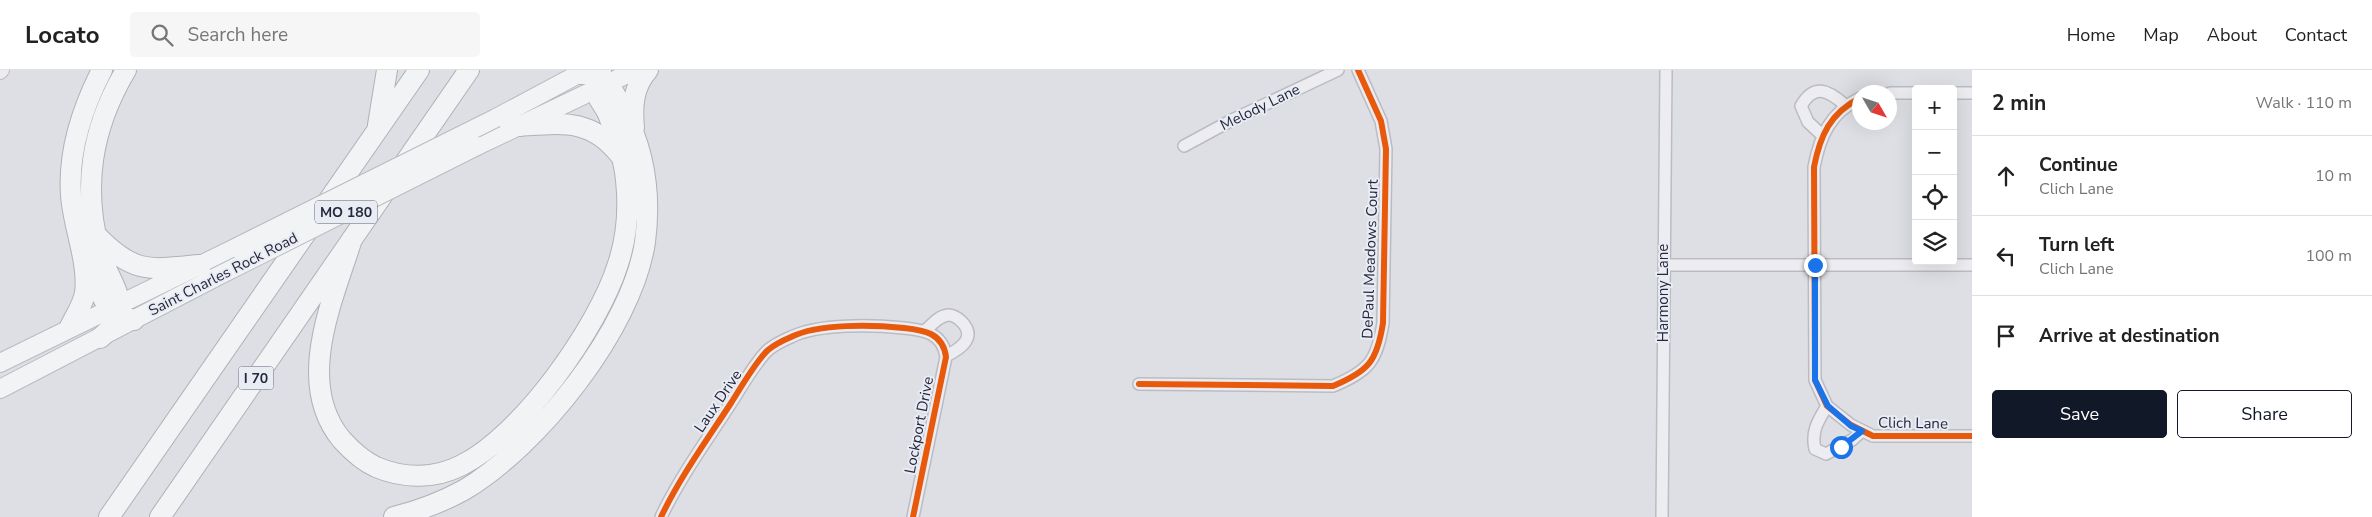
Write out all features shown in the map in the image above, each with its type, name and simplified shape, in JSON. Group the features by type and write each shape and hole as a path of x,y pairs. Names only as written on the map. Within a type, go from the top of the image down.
{"highway":[{"path":"70,327 84,294 84,263 74,224 71,193 72,165 77,133 86,104 102,70"},
{"path":"100,338 114,326 120,312 95,235 90,199 93,154 105,112 126,70"},
{"path":"376,132 387,70"},
{"name":"I 70","path":"109,517 419,70"},
{"name":"I 70","path":"160,517 469,70"},
{"path":"394,517 434,505 464,489 493,469 522,444 552,412 601,346 630,289 644,244 647,186 642,156 634,130 634,95 638,84 648,70"},
{"path":"352,239 329,312 320,352 321,396 327,416 350,449 368,463 388,472 407,476 444,472 463,465 482,452 530,408 570,356 600,307 618,265 625,232 628,201 622,158 594,77"},
{"path":"594,77 634,130"},
{"path":"520,126 572,124 587,128 608,141 622,158"},
{"path":"95,235 112,252 137,266 206,272"},
{"path":"84,263 120,312"}],"main road":[{"name":"Saint Charles Rock Road","path":"206,272 235,248 496,118 594,77 636,70"},
{"name":"Saint Charles Rock Road","path":"0,362 70,327 120,312 520,126 594,77"},
{"path":"0,389 100,338"}],"street":[{"name":"Melody Lane","path":"1184,146 1232,120 1338,70"},
{"name":"DePaul Meadows Court","path":"1139,384 1333,386 1356,376 1368,365 1379,348 1383,323 1386,149 1381,121 1358,70"},
{"name":"Harmony Lane","path":"1662,517 1666,70"},
{"path":"1845,105 1821,90 1814,91 1807,96 1802,106 1808,122 1822,135 1845,105 1852,102"},
{"path":"1897,94 1912,93"},
{"path":"1957,93 1972,93"},
{"name":"Clich Lane","path":"1822,135 1814,167 1815,380 1828,406 1851,426 1873,436 1972,436"},
{"path":"1664,265 1972,265"},
{"path":"949,315 958,318 967,327 969,335 964,345 946,356 945,349 939,340 926,330 936,320 949,315"},
{"name":"Laux Drive","path":"662,517 672,494 740,389 768,350 793,336 822,328 887,326 926,330"},
{"name":"Lockport Drive","path":"913,517 946,356"},
{"name":"Clich Lane","path":"1828,406 1815,425 1813,438 1815,449 1826,454 1862,431"}],"cycle path":[{"path":"1139,384 1333,386 1355,375 1374,356 1383,323 1386,149 1381,121 1358,70"},
{"path":"1852,103 1841,111 1828,126 1823,136 1814,167 1815,380 1827,406 1851,425 1873,436 1972,436"},
{"path":"661,517 694,459 763,355 773,346 803,332 847,326 878,326 919,330 937,338 944,349 946,357 913,517"}],"route":[{"path":"1815,265 1815,380 1828,406 1851,426 1862,431 1841,447"}]}
